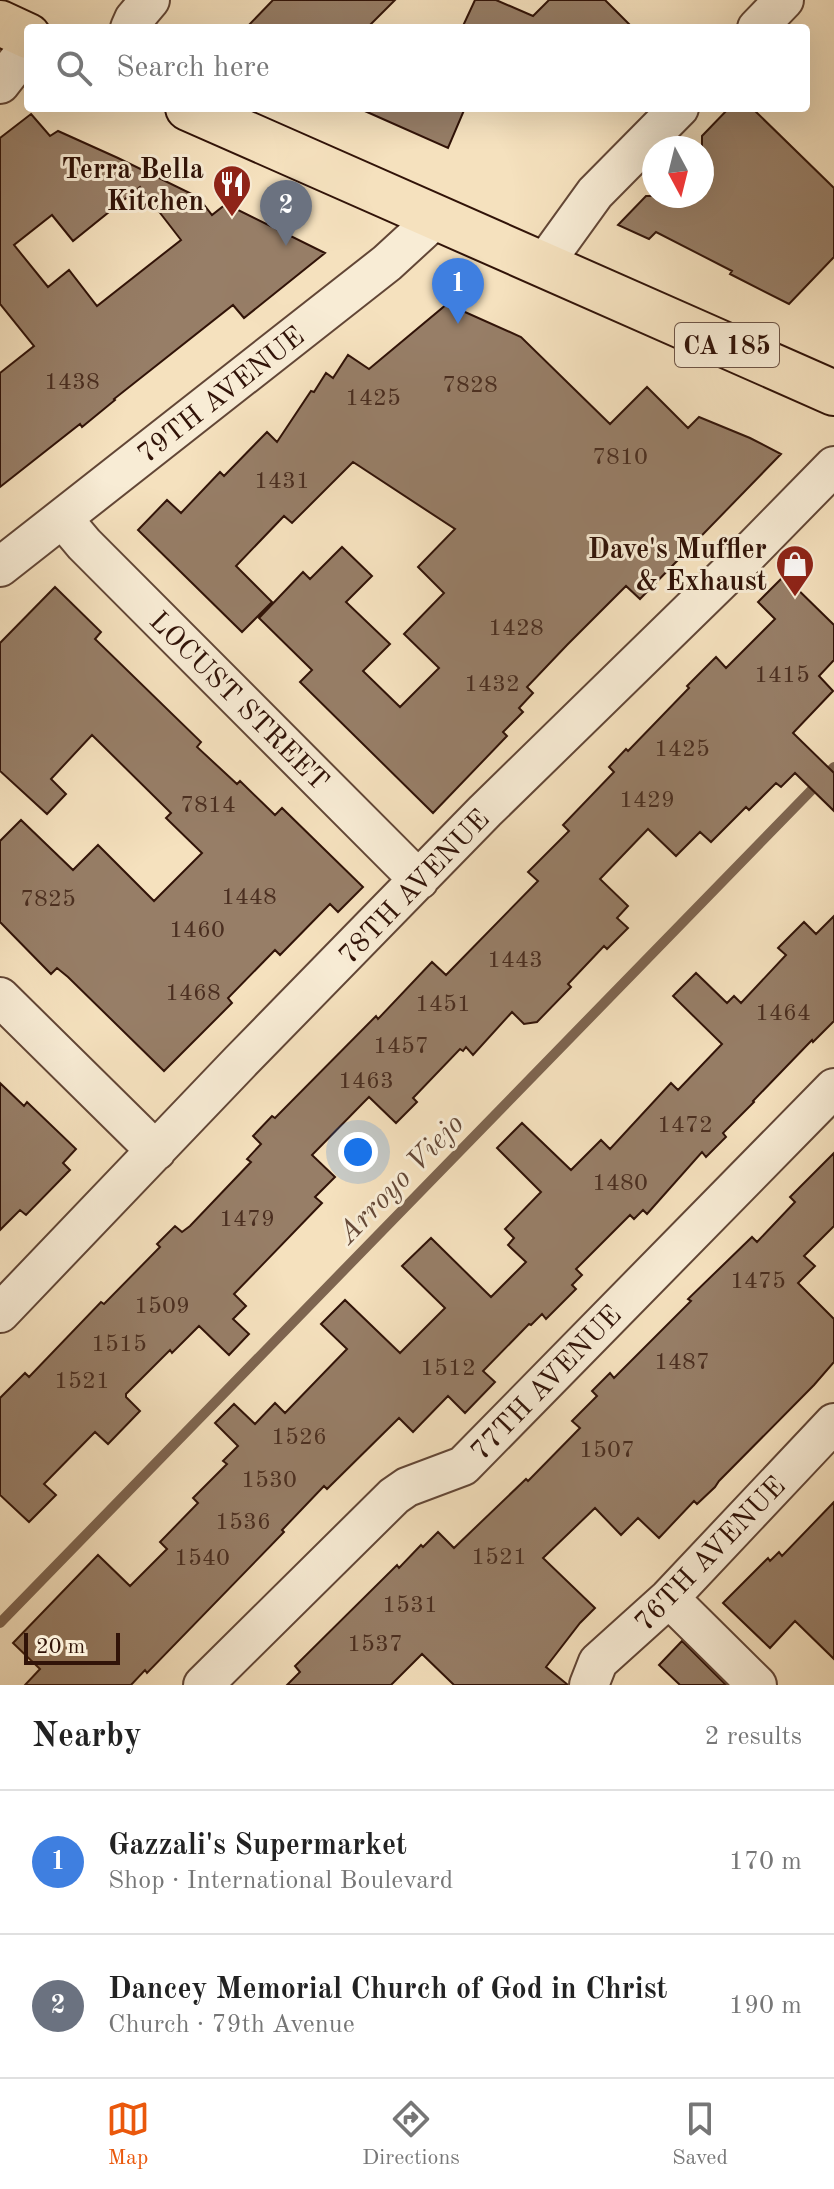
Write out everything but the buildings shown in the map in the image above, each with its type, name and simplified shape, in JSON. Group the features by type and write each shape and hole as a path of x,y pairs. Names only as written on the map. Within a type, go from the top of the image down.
{"main road":[{"path":"0,23 24,34"},
{"name":"CA 185","path":"197,112 834,393"}],"street":[{"path":"132,24 150,0"},
{"path":"761,24 784,0"},
{"path":"0,84 24,53"},
{"path":"543,265 595,193 675,112"},
{"name":"79TH AVENUE","path":"0,567 387,263 436,218"},
{"name":"78TH AVENUE","path":"0,1313 485,811 834,466"},
{"name":"LOCUST STREET","path":"63,519 84,544 419,880"},
{"path":"0,997 156,1151"},
{"name":"77TH AVENUE","path":"203,1685 394,1496 407,1487 463,1466 834,1088"},
{"name":"76TH AVENUE","path":"589,1685 598,1662 669,1598 834,1423"},
{"path":"669,1598 757,1685"}],"waterway":[{"name":"Arroyo Viejo","path":"0,1623 834,767"}],"place":[{"name":"Terra Bella Kitchen","path":"232,218"},
{"name":"Dancey Memorial Church of God in Christ","path":"286,246"},
{"name":"Gazzali's Supermarket","path":"458,324"},
{"name":"Dave's Muffler & Exhaust","path":"795,598"}]}
